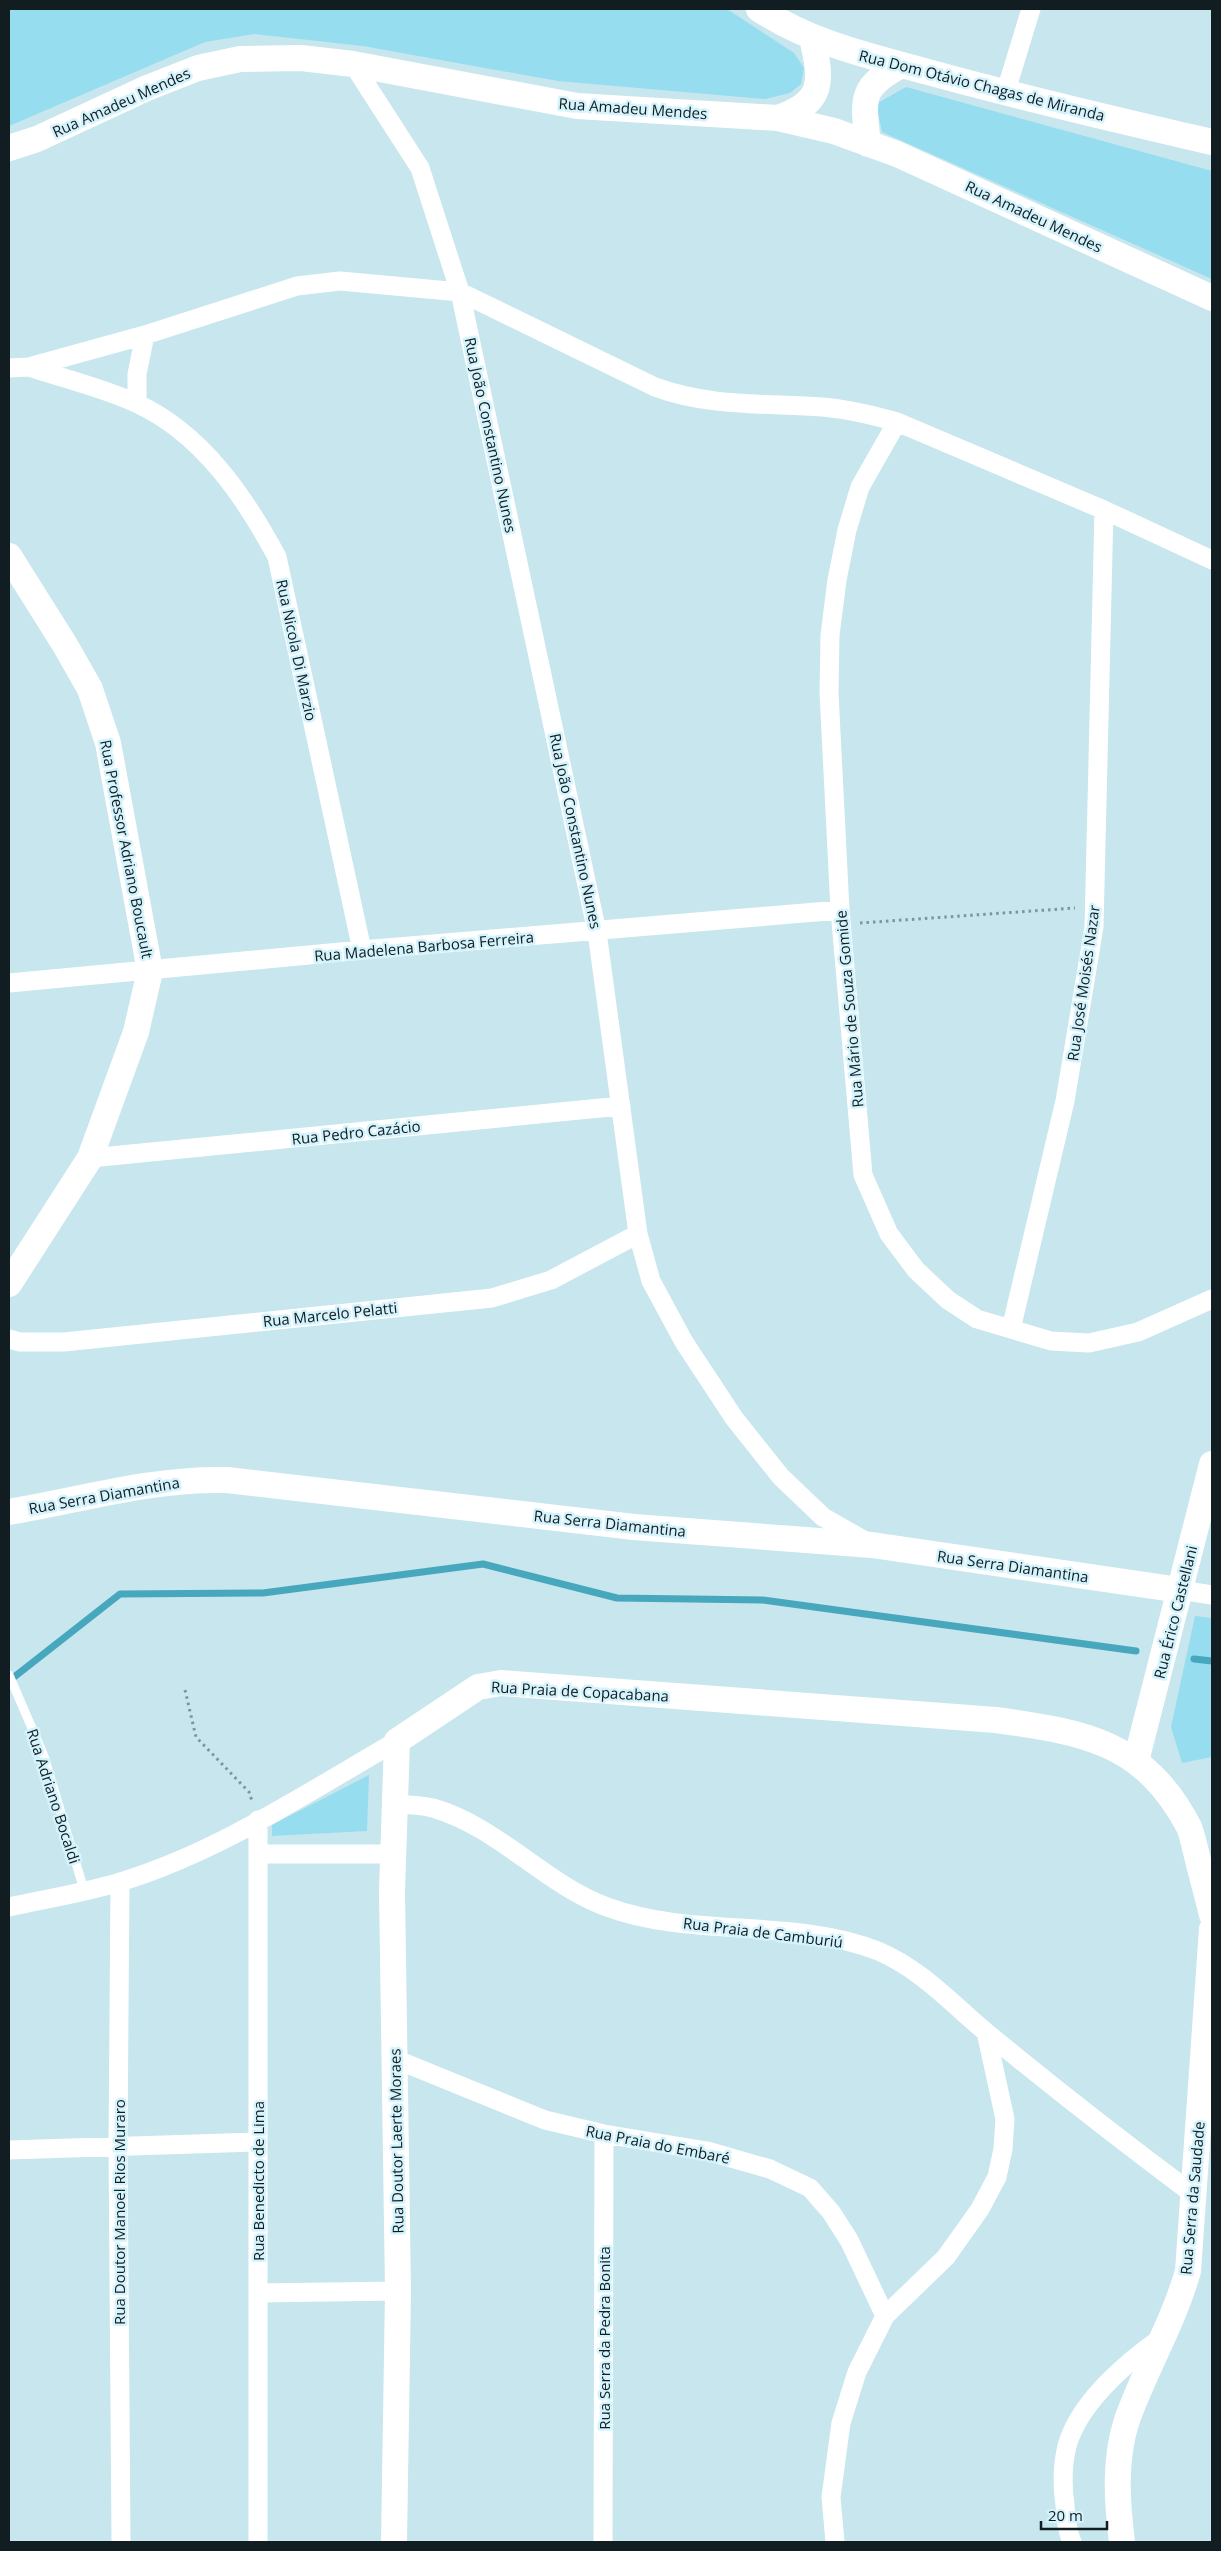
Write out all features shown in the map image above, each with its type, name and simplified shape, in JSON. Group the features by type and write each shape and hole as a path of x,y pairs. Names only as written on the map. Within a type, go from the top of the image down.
{"street":[{"name":"Rua Dom Otávio Chagas de Miranda","path":"759,9 812,38 844,50 1006,94 1212,142"},
{"path":"1006,94 1031,9"},
{"path":"778,118 805,106 813,96 819,75 812,38"},
{"name":"Rua Amadeu Mendes","path":"9,148 37,140 147,88 198,68 240,59 301,58 353,64 577,106 778,118 834,132 897,154 1212,298"},
{"name":"Rua João Constantino Nunes","path":"353,64 420,168 460,292 597,932 638,1234 652,1281 684,1342 734,1418 781,1477 823,1517 872,1545"},
{"path":"868,144 864,108 869,88 883,74 902,65"},
{"path":"9,368 30,367 145,335 296,286 340,281 460,292 655,387 680,396 708,402 823,408 861,412 897,422 1104,510 1212,560"},
{"path":"137,403 137,374 145,335"},
{"name":"Rua Nicola Di Marzio","path":"30,367 137,403 159,415 194,442 255,517 277,557 362,950"},
{"name":"Rua Mário de Souza Gomide","path":"897,422 860,487 847,530 837,580 830,635 829,693 841,917 863,1175 889,1234 916,1270 948,1300 977,1319 1051,1341 1089,1343 1138,1332 1212,1300"},
{"name":"Rua José Moisés Nazar","path":"1011,1330 1067,1092 1094,927 1104,510"},
{"name":"Rua Professor Adriano Boucault","path":"9,556 65,645 90,689 108,743 150,971 136,1032 90,1158 9,1284"},
{"name":"Rua Madelena Barbosa Ferreira","path":"9,983 362,950 597,932 841,917"},
{"name":"Rua Pedro Cazácio","path":"90,1158 621,1106"},
{"name":"Rua Marcelo Pelatti","path":"9,1339 20,1342 64,1342 492,1298 551,1280 638,1234"},
{"name":"Rua Érico Castellani","path":"1136,1761 1212,1464"},
{"name":"Rua Serra Diamantina","path":"9,1512 128,1488 196,1479 227,1480 634,1527 872,1545 1212,1594"},
{"name":"Rua Praia de Copacabana","path":"9,1907 120,1882 186,1857 258,1820 397,1741 478,1686 501,1684 996,1720 1057,1729 1104,1742 1136,1761"},
{"name":"Rua Doutor Laerte Moraes","path":"394,2542 398,2291 392,1854 396,1804 397,1741"},
{"path":"1136,1761 1165,1790 1190,1828 1212,1914"},
{"name":"Rua Praia de Camburiú","path":"396,1804 432,1808 485,1831 572,1891 608,1907 657,1919 842,1940 879,1952 916,1971 986,2032 1118,2138 1193,2194"},
{"name":"Rua Benedicto de Lima","path":"258,1820 258,2542"},
{"path":"259,1854 392,1854"},
{"name":"Rua Doutor Manoel Rios Muraro","path":"120,1882 118,2146 122,2542"},
{"name":"Rua Serra da Saudade","path":"1072,2542 1068,2534 1063,2493 1069,2438 1081,2416 1130,2360 1164,2336 1178,2306 1188,2271 1212,1929"},
{"path":"835,2542 831,2497 841,2423 858,2372 885,2316 946,2257 980,2209 997,2178 1003,2149 1005,2119 986,2032"},
{"name":"Rua Praia do Embaré","path":"395,2059 545,2120 604,2134 707,2151 770,2169 810,2188 831,2212 849,2240 885,2316"},
{"name":"Rua Serra da Pedra Bonita","path":"603,2542 604,2134"},
{"path":"9,2150 258,2142"},
{"path":"258,2293 398,2291"},
{"path":"1122,2542 1117,2502 1119,2462 1127,2422 1164,2336"}],"lane":[{"name":"Rua Adriano Bocaldi","path":"9,1675 44,1756 84,1890"}],"path":[{"path":"841,917 1094,906"},
{"path":"185,1690 196,1737 249,1792 258,1820"}],"shaded area":[{"path":"9,9 727,9 794,53 804,68 801,84 790,93 765,99 558,81 363,46 254,34 205,42 9,126"},
{"path":"906,87 1212,171 1212,279 882,132 876,104"},
{"path":"1195,1616 1212,1618 1212,1757 1182,1763 1171,1727"},
{"path":"369,1775 367,1831 272,1836 272,1825"}],"waterway":[{"path":"9,1681 120,1594 263,1593 483,1564 617,1598 763,1600 1136,1651"},
{"path":"1194,1659 1212,1661"}]}
